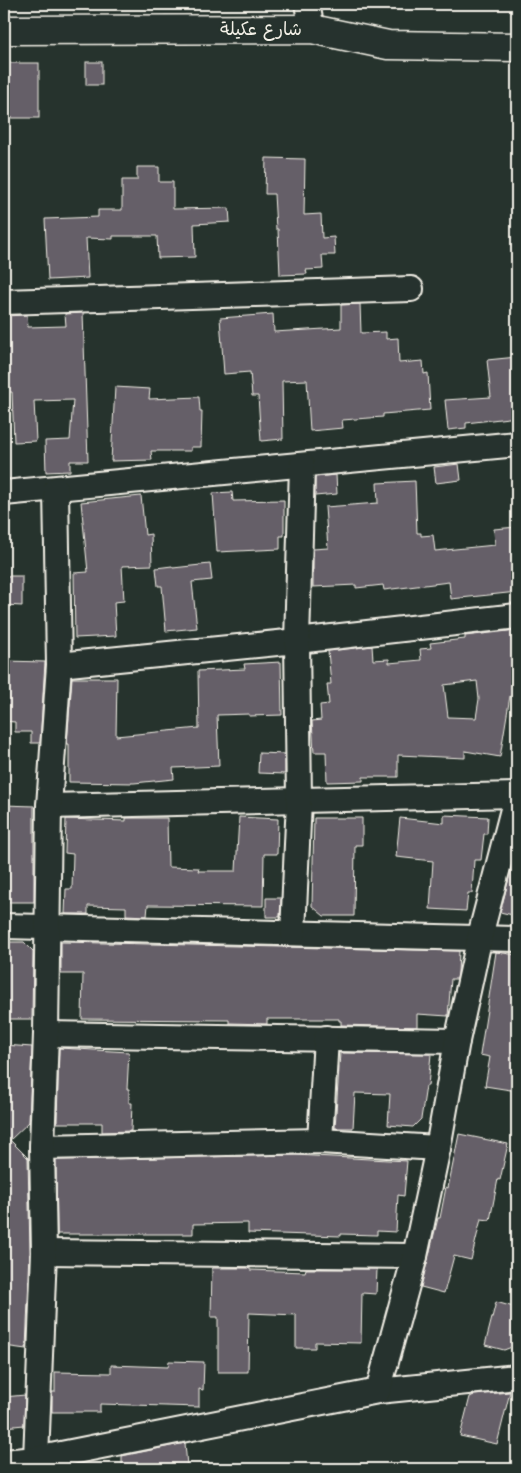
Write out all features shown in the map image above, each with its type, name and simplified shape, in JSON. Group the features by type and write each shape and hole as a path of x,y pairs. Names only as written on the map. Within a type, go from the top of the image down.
{"street":[{"name":"شارع عكيلة","path":"4,30 310,16 388,45 517,47"},
{"path":"4,302 411,289"},
{"path":"4,494 517,444"},
{"path":"293,932 299,800 297,641 302,465"},
{"path":"36,1459 44,1252 42,1147 46,1034 49,806 59,666 56,489"},
{"path":"59,666 517,616"},
{"path":"49,806 517,795 480,936 457,1041 438,1148 415,1256 378,1391"},
{"path":"4,926 517,938"},
{"path":"46,1034 457,1041"},
{"path":"320,1141 326,1038"},
{"path":"42,1147 320,1141 438,1148"},
{"path":"44,1252 415,1256"},
{"path":"4,1462 36,1459 378,1391 517,1377"}],"building":[{"path":"86,62 102,62 102,85 86,85"},
{"path":"4,63 39,63 39,118 4,118"},
{"path":"266,158 305,159 304,215 321,214 322,238 334,237 335,255 322,255 323,269 306,270 307,274 280,275 274,194 265,194"},
{"path":"137,167 159,167 159,182 173,182 173,209 229,208 230,222 194,224 195,257 158,258 157,236 113,236 113,239 86,238 88,278 48,280 45,219 98,217 98,210 122,210 122,180 137,180"},
{"path":"360,304 361,333 386,332 386,339 398,338 399,363 423,361 424,374 428,373 430,410 383,414 383,417 342,420 343,428 310,431 307,380 282,381 283,439 261,441 258,396 252,396 250,372 224,374 220,318 273,314 274,332 341,328 341,305"},
{"path":"83,313 88,461 70,461 70,471 46,472 45,441 70,440 73,400 34,401 36,441 14,442 12,392 4,392 4,316 27,315 28,327 66,326 65,314"},
{"path":"517,357 517,417 466,423 466,428 448,430 445,400 491,397 487,360"},
{"path":"115,387 150,389 149,399 199,397 200,411 202,411 201,447 191,447 191,451 151,451 152,460 111,461"},
{"path":"459,464 461,480 436,483 434,467"},
{"path":"336,475 337,494 315,496 315,477"},
{"path":"415,481 417,533 421,533 421,536 433,535 435,551 495,545 494,529 517,527 517,592 451,599 449,582 384,590 383,585 356,588 356,585 313,587 313,549 328,548 325,507 378,503 377,483"},
{"path":"232,492 233,501 284,500 284,536 280,536 280,549 217,552 213,493"},
{"path":"141,496 145,535 151,534 152,565 122,566 124,601 114,602 116,636 75,638 74,573 88,572 81,502"},
{"path":"210,564 212,580 192,582 197,628 166,631 162,586 158,586 156,568"},
{"path":"4,576 22,576 22,606 4,605"},
{"path":"517,630 517,644 514,645 517,691 515,691 515,695 510,696 500,757 465,751 465,758 398,755 398,777 363,777 363,781 327,782 326,752 314,752 312,721 321,720 320,705 329,704 327,684 331,684 328,651 372,646 373,660 389,659 389,663 421,660 420,649 431,648 430,643 465,639 465,636","holes":["477,681 479,699 476,718 448,717 444,685"]},
{"path":"4,661 45,662 40,743 31,743 31,732 15,732 15,722 4,721"},
{"path":"281,662 282,715 217,715 219,766 173,768 174,779 134,783 69,782 69,744 67,744 72,678 117,678 116,736 199,728 198,671 245,669 244,664"},
{"path":"259,753 285,754 285,774 258,773"},
{"path":"4,805 34,806 34,902 4,902 7,833 4,833"},
{"path":"444,815 488,817 487,834 484,834 481,860 474,860 472,893 468,893 466,911 430,909 433,861 396,857 400,818 444,823"},
{"path":"239,817 278,819 277,854 264,854 263,906 148,905 147,916 126,915 126,907 88,906 88,914 65,914 66,889 72,889 73,854 65,853 66,819 126,821 126,818 167,818 168,867 199,868 198,871 236,871"},
{"path":"314,818 362,818 362,845 355,845 354,916 324,916 312,906"},
{"path":"512,867 517,867 517,916 500,912"},
{"path":"266,898 281,898 280,917 266,917"},
{"path":"4,942 24,942 33,951 32,1019 4,1019"},
{"path":"61,942 459,951 458,973 457,979 451,979 448,1016 417,1014 417,1027 341,1025 339,1019 267,1019 267,1024 229,1023 229,1020 82,1019 83,974 61,974"},
{"path":"496,952 517,955 517,1091 485,1086 490,1057 480,1055"},
{"path":"4,1045 32,1047 29,1122 10,1140 28,1158 30,1252 26,1349 4,1346"},
{"path":"59,1048 129,1052 127,1089 129,1089 129,1103 132,1103 131,1131 102,1132 102,1123 57,1123"},
{"path":"340,1053 431,1054 428,1086 426,1086 421,1119 413,1127 388,1125 390,1094 355,1093 353,1128 335,1128"},
{"path":"459,1134 508,1144 500,1180 498,1179 490,1220 481,1219 471,1260 454,1256 444,1293 421,1287 438,1218 440,1218 446,1187 448,1188"},
{"path":"295,1155 407,1161 404,1196 398,1195 396,1232 377,1231 377,1235 341,1234 341,1236 248,1233 248,1223 193,1224 193,1234 57,1234 56,1160"},
{"path":"212,1268 250,1268 250,1270 305,1272 306,1269 377,1269 376,1294 362,1293 361,1343 315,1342 315,1348 296,1348 296,1315 249,1313 248,1372 218,1372 218,1317 211,1317"},
{"path":"496,1302 517,1308 517,1345 504,1350 485,1345"},
{"path":"169,1361 204,1362 203,1390 199,1389 199,1407 100,1404 100,1412 52,1412 55,1372 111,1373 111,1365 168,1367"},
{"path":"510,1392 497,1444 460,1436 470,1397"},
{"path":"25,1395 24,1425 4,1427 4,1397"},
{"path":"185,1443 187,1466 155,1469 122,1469 122,1456"}]}
